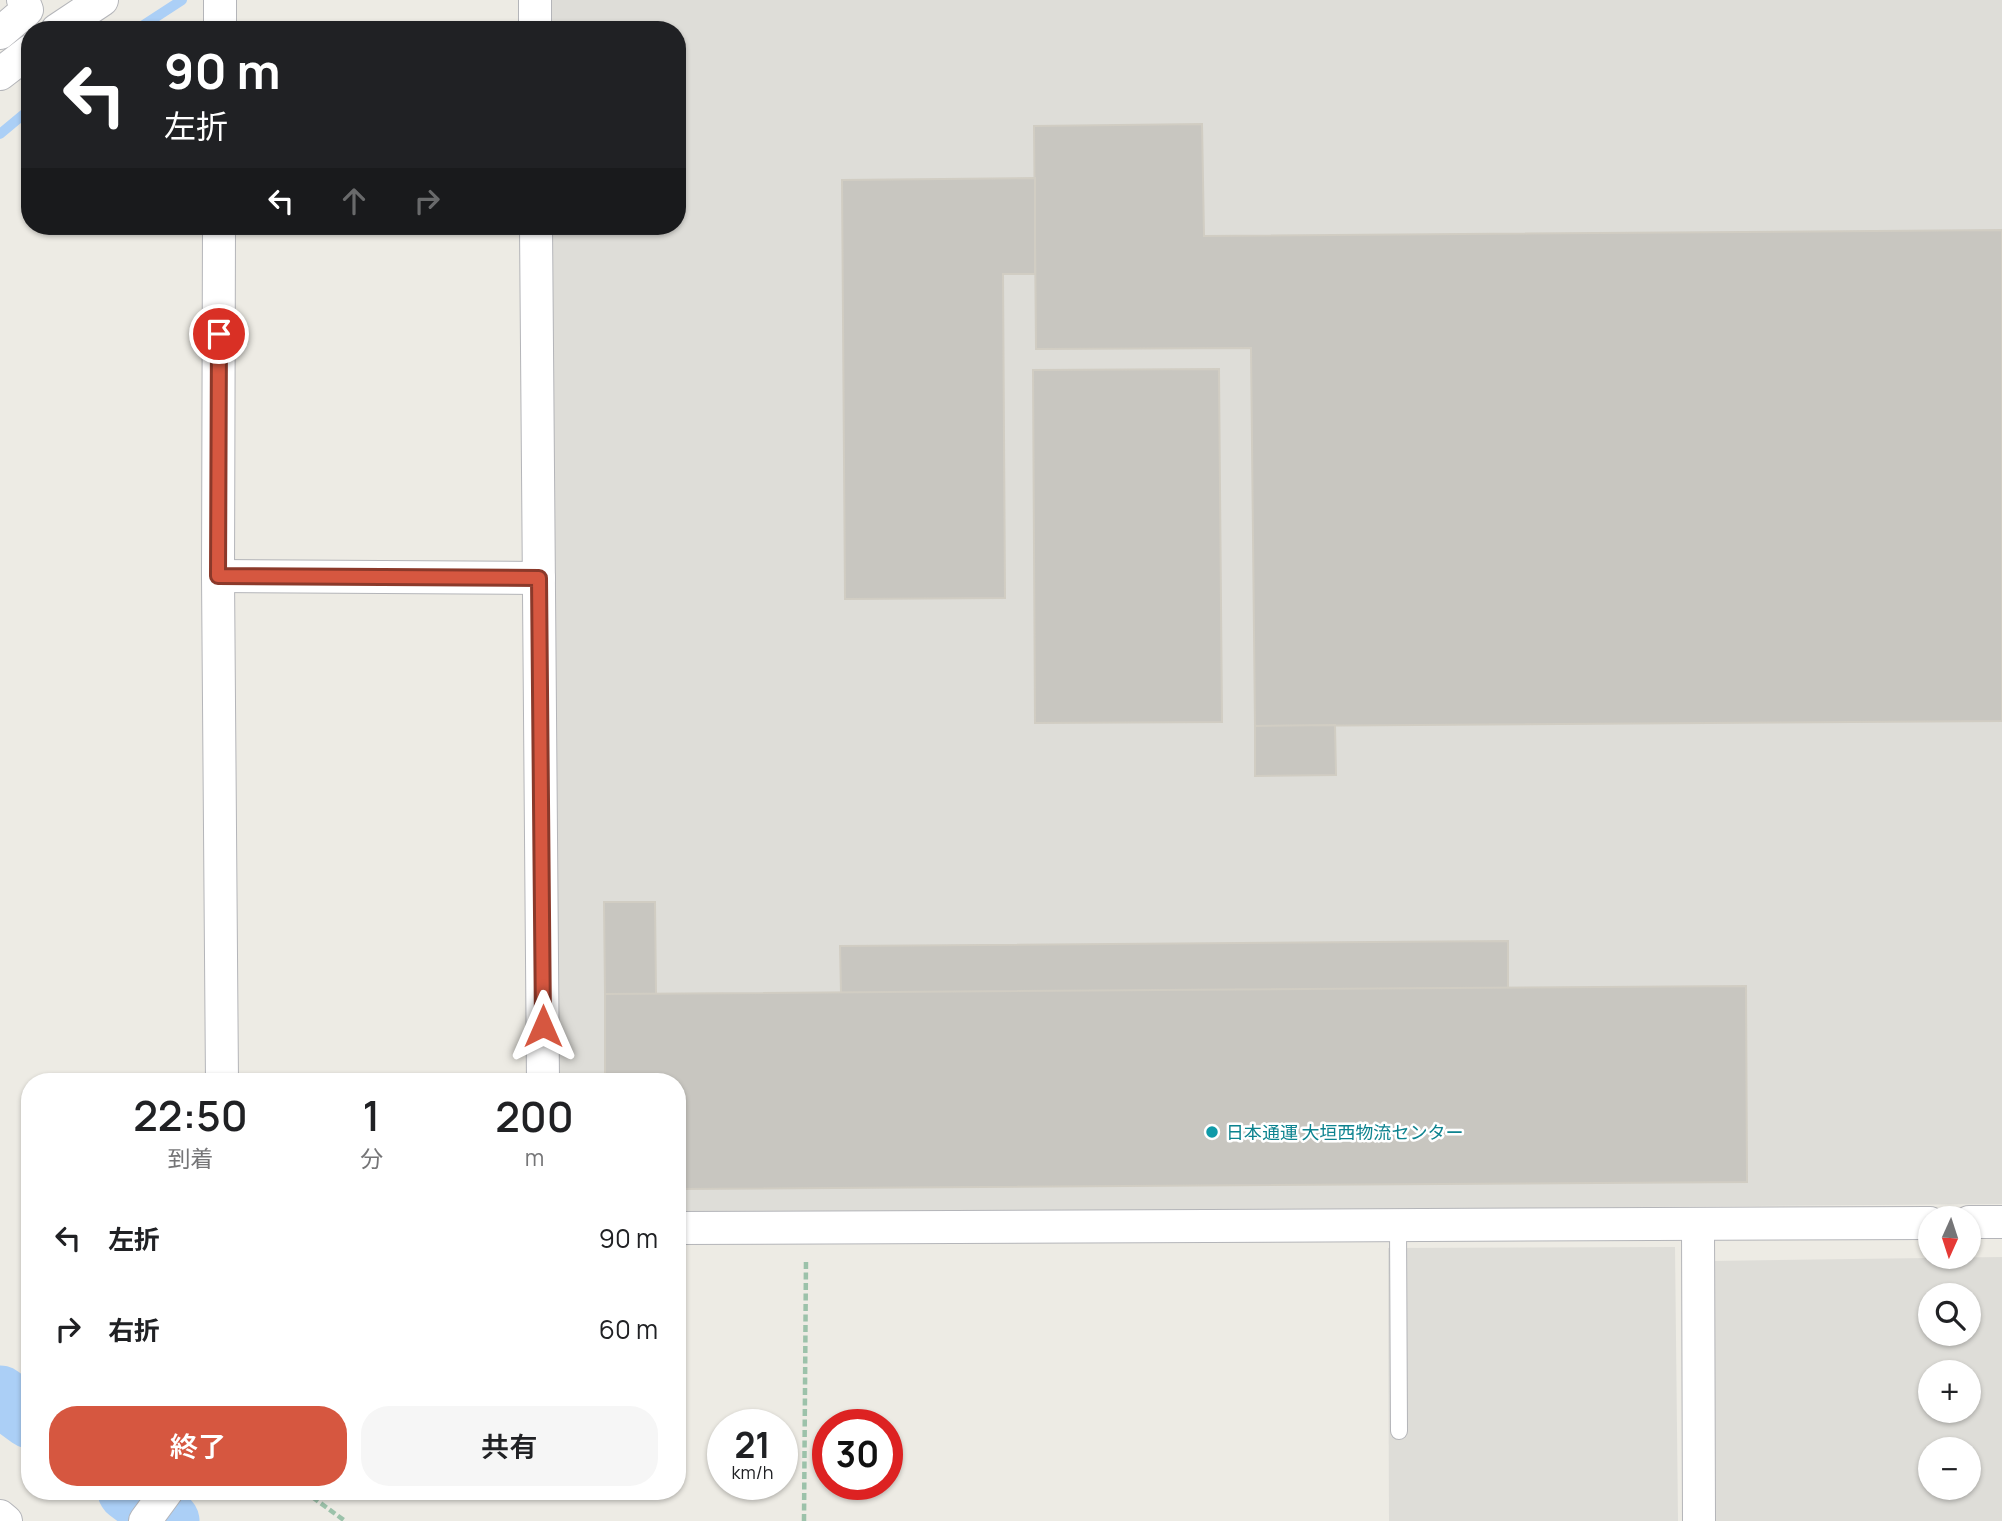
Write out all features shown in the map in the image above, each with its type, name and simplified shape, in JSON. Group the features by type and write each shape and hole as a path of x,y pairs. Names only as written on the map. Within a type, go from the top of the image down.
{"street":[{"path":"0,33 27,10 23,0"},
{"path":"70,21 102,0"},
{"path":"220,0 220,21"},
{"path":"535,0 535,21"},
{"path":"0,74 21,58"},
{"path":"219,235 218,576 222,1073"},
{"path":"536,235 543,1073"},
{"path":"218,576 539,578"},
{"path":"1981,1222 2002,1222"},
{"path":"686,1228 1918,1223"},
{"path":"1698,1225 1699,1521"},
{"path":"145,1521 160,1500"},
{"path":"0,1516 6,1521"}],"lane":[{"path":"1398,1226 1399,1431"}],"path":[{"path":"804,1521 806,1228"},
{"path":"316,1500 345,1521"}],"shaded area":[{"path":"549,0 2002,0 2002,1204 686,1215 686,1073 554,1073 550,235 686,235 686,21 550,21"},
{"path":"1675,1247 1678,1521 1389,1521 1388,1248"},
{"path":"1981,1257 2002,1257 2002,1521 1713,1521 1710,1261 1918,1258 1918,1269 1981,1269"}],"building":[{"path":"1202,124 1204,236 2002,230 2002,721 1255,726 1251,348 1036,349 1034,126"},
{"path":"1035,178 1035,274 1003,274 1005,598 845,599 842,180"},
{"path":"1219,369 1222,722 1035,723 1033,370"},
{"path":"1335,725 1336,775 1255,776 1255,726"},
{"path":"604,902 655,902 656,994 605,994"},
{"path":"1508,941 1508,988 841,993 840,946"},
{"name":"日本通運 大垣西物流センター","path":"1746,986 1747,1182 686,1189 686,1073 605,1073 605,994"}],"waterway":[{"path":"150,21 182,0"},
{"path":"0,134 21,116"},
{"path":"0,1396 21,1411"},
{"path":"140,1500 169,1521"}],"place":[{"name":"日本通運 大垣西物流センター","path":"1212,1132"}],"route":[{"path":"219,334 218,576 539,578 543,1026"}]}
